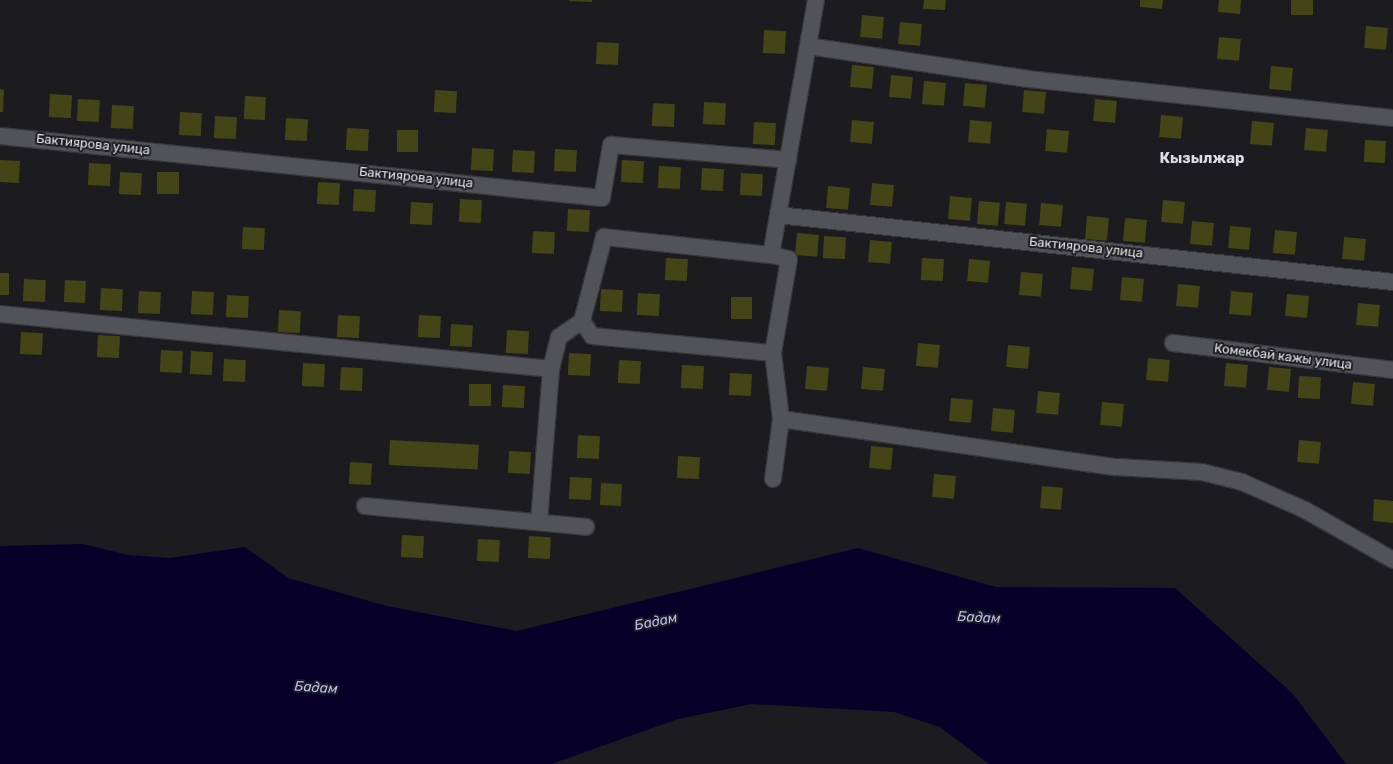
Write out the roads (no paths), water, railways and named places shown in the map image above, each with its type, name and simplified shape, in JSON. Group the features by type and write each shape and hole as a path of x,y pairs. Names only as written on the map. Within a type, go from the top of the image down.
{"street":[{"path":"771,255 816,0"},
{"path":"808,46 1028,79 1393,118"},
{"name":"Бактиярова улица","path":"0,136 602,198 612,145 788,160"},
{"name":"Бактиярова улица","path":"778,214 1393,282"},
{"path":"539,522 551,369 559,337 582,321 604,237 771,255 789,259 773,353 781,419 773,479"},
{"path":"0,314 551,369"},
{"path":"582,321 592,336 773,353"},
{"name":"Комекбай кажы улица","path":"1173,343 1393,370"},
{"path":"781,419 1116,467 1202,472 1242,482 1305,510 1393,560"},
{"path":"365,506 586,527"}],"water":[{"name":"Бадам","path":"83,544 128,555 170,558 245,547 288,578 387,606 517,631 858,548 996,587 1175,588 1293,694 1346,764 989,764 940,727 894,712 752,704 678,719 551,764 0,764 0,546"}],"district":[{"name":"Кызылжар","path":"1202,159"}]}
